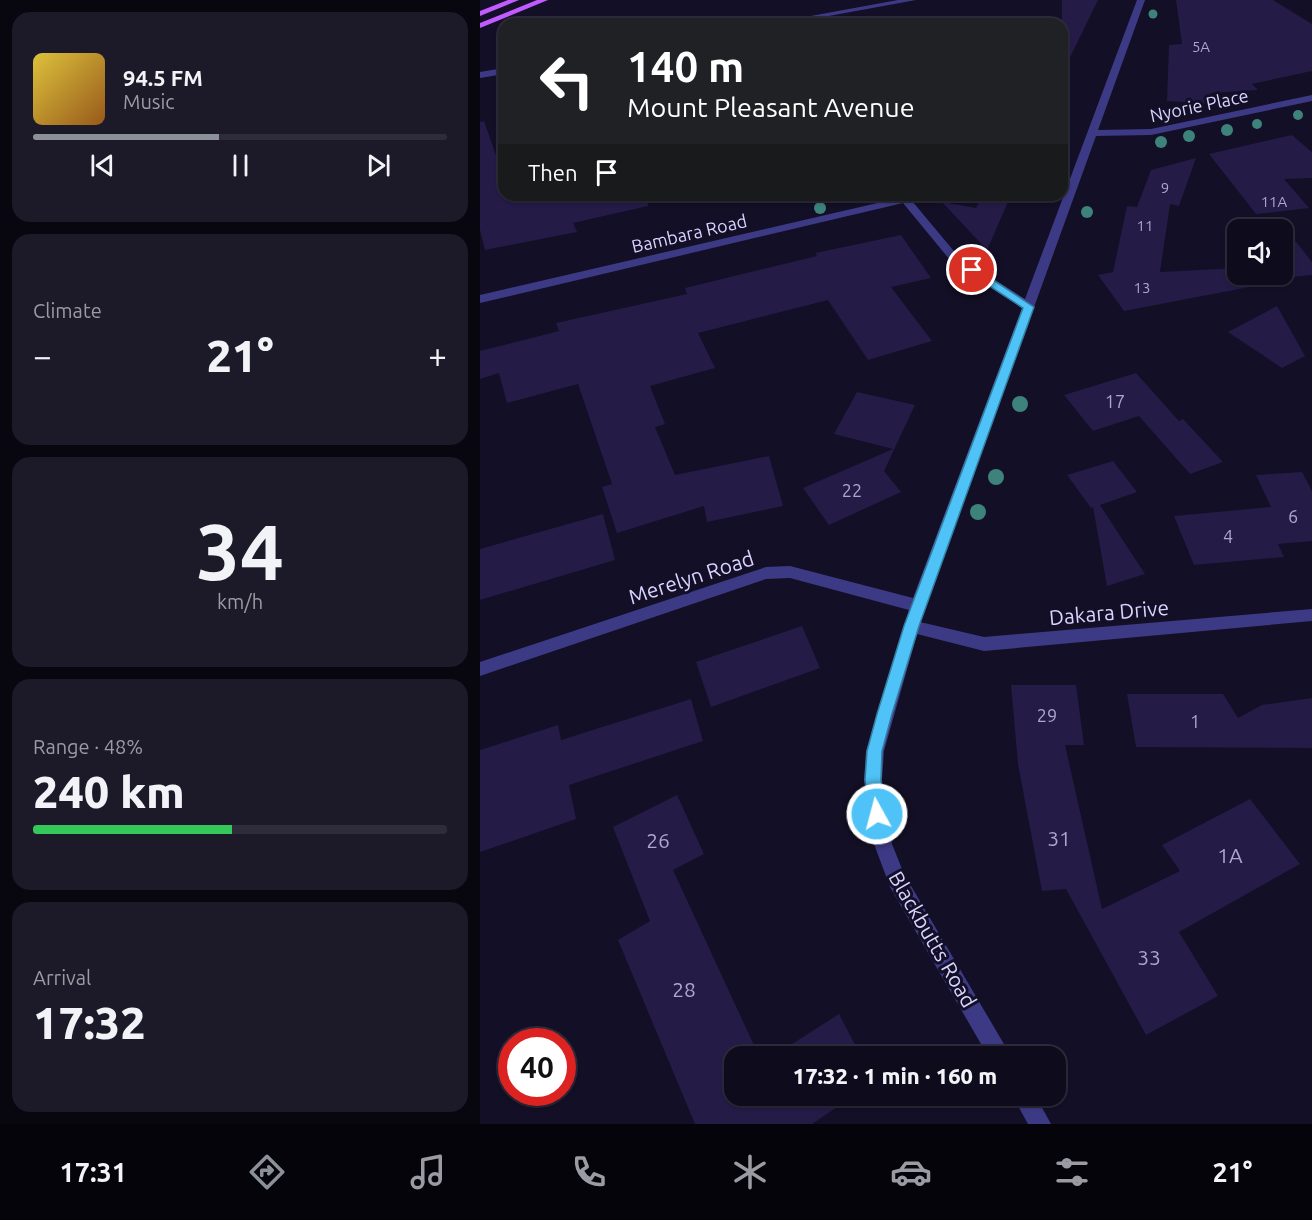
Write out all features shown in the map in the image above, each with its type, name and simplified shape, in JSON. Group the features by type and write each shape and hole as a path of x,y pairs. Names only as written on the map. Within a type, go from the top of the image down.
{"main road":[{"path":"480,14 515,0"},
{"path":"500,18 544,0"},
{"path":"480,26 498,19"}],"street":[{"path":"806,18 912,0"},
{"name":"Blackbutts Road","path":"1068,199 1141,0"},
{"path":"480,75 498,72"},
{"name":"Nyorie Place","path":"1092,133 1151,132 1312,98"},
{"name":"Bambara Road","path":"480,300 888,201"},
{"path":"907,201 954,258 1029,307"},
{"name":"Blackbutts Road","path":"994,1046 922,928 897,880 883,844 873,780 874,751 911,626 1067,201"},
{"name":"Merelyn Road","path":"480,669 766,573 790,572 919,606"},
{"name":"Dakara Drive","path":"911,626 984,644 1312,615"},
{"path":"1029,1106 1040,1124"}],"building":[{"path":"1062,0 1098,0 1068,62 1068,18 1062,18"},
{"path":"1176,0 1273,0 1312,24 1312,71 1252,84 1258,90 1211,93 1213,104 1167,101 1169,45 1182,44"},
{"path":"484,121 498,161 498,201 648,201 648,206 573,223 577,232 485,250 480,230 480,122"},
{"path":"1292,135 1312,152 1312,178 1284,179 1309,208 1256,214 1209,154"},
{"path":"1196,158 1179,206 1170,204 1160,272 1227,269 1227,285 1260,285 1124,311 1098,275 1113,272 1127,206 1137,207 1151,170"},
{"path":"979,201 1008,201 987,250 942,202 976,208"},
{"path":"901,235 931,278 891,287 932,341 868,360 828,300 698,333 715,368 650,386 665,424 655,427 675,475 769,456 783,506 707,522 704,506 617,533 602,487 612,484 578,384 507,403 499,373 480,379 480,351 559,331 556,323 687,294 685,288 817,256 815,253"},
{"path":"1293,238 1312,262 1312,275 1293,277"},
{"path":"1277,306 1305,356 1282,368 1228,332"},
{"path":"1136,373 1179,421 1183,419 1223,462 1190,474 1139,416 1093,431 1064,395"},
{"path":"857,392 915,405 884,471 901,492 829,525 803,488 893,449 834,434"},
{"path":"1113,461 1137,492 1100,505 1145,574 1107,586 1093,507 1091,508 1067,475"},
{"path":"1302,472 1312,491 1312,541 1278,544 1284,557 1194,565 1174,516 1271,507 1256,475"},
{"path":"603,514 615,560 480,600 480,549"},
{"path":"802,626 820,668 711,707 696,662"},
{"path":"1011,685 1076,685 1084,745 1065,745 1102,909 1180,871 1162,845 1250,799 1300,864 1179,932 1218,996 1146,1035 1066,889 1042,891 1018,764"},
{"path":"1127,694 1223,694 1238,718 1262,705 1312,698 1312,748 1136,747"},
{"path":"691,699 703,741 569,785 576,819 480,852 480,750 558,725 561,740"},
{"path":"677,795 704,854 673,870 754,1046 724,1046 724,1106 839,1106 812,1124 695,1124 618,940 650,921 613,827"},
{"path":"839,1014 856,1046 789,1046"}],"route":[{"path":"877,814 873,780 874,751 884,714 911,626 1029,307 972,270"}]}
